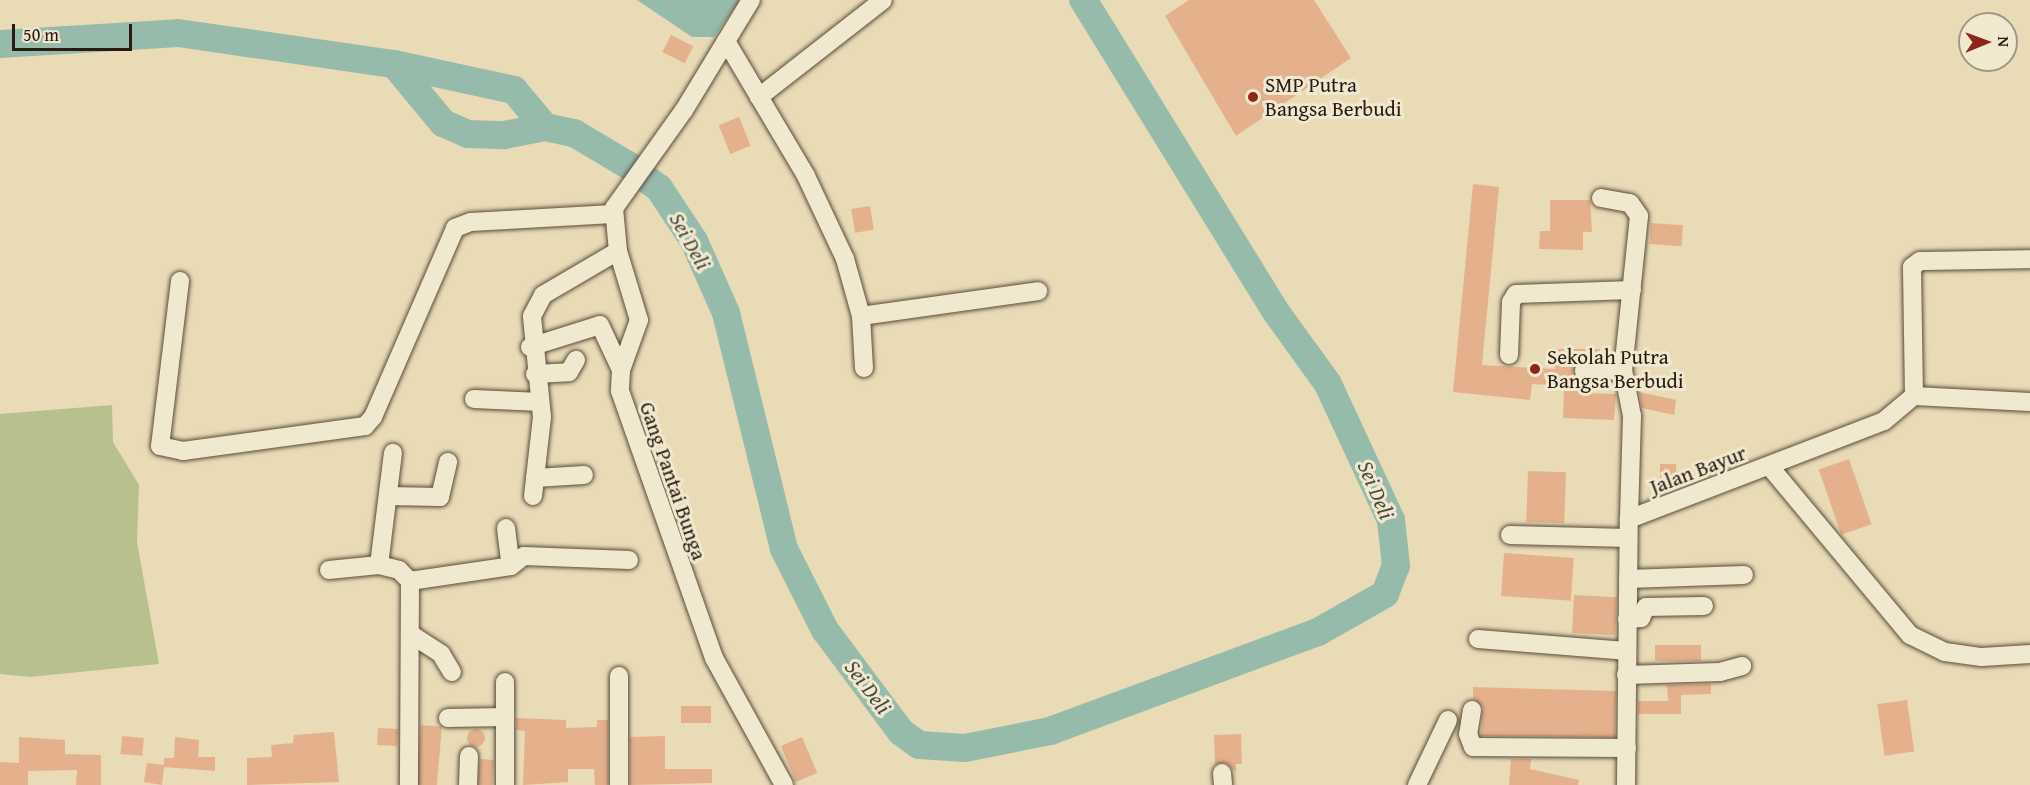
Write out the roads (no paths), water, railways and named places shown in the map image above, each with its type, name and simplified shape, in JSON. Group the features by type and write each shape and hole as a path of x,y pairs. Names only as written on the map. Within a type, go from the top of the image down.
{"street":[{"path":"180,281 160,446 183,452 365,426 455,228 471,222 617,206 677,119 751,0"},
{"path":"759,97 883,0"},
{"path":"726,41 806,176 845,259 861,316 864,368"},
{"path":"1601,198 1636,208 1632,290 1623,370 1632,416 1626,651 1626,785"},
{"name":"Gang Pantai Bunga","path":"617,206 618,251 639,320 621,370 625,417 677,566 714,658 779,781"},
{"path":"533,496 540,402 531,347 532,316 543,295 618,251"},
{"path":"2030,259 1920,261 1912,267 1914,396 2030,402"},
{"path":"1509,355 1510,302 1516,294 1632,290"},
{"path":"861,316 1038,291"},
{"path":"531,347 600,324 621,370"},
{"path":"535,374 569,372 576,360"},
{"path":"1584,371 1623,370"},
{"name":"Jalan Bayur","path":"1629,519 1770,467 1884,421 1914,396"},
{"path":"474,399 540,402"},
{"path":"380,565 393,453"},
{"path":"388,496 440,497 448,462"},
{"path":"1770,467 1910,635 1945,652 1973,656 2030,654"},
{"path":"535,478 584,475"},
{"path":"507,528 511,566"},
{"path":"1510,535 1628,538"},
{"path":"410,581 511,566 524,556 629,560"},
{"path":"329,570 380,565 399,570 410,581 412,635 409,785"},
{"path":"1628,579 1744,575"},
{"path":"1627,619 1641,618 1646,607 1704,606"},
{"path":"412,635 441,654 452,672"},
{"path":"1478,639 1626,651"},
{"path":"1626,675 1720,672 1742,666"},
{"path":"619,676 619,785"},
{"path":"505,682 505,785"},
{"path":"1472,710 1468,734 1473,747 1627,748"},
{"path":"448,718 504,717"},
{"path":"1417,785 1448,720"},
{"path":"468,785 469,756"}],"waterway":[{"name":"Sei Deli","path":"0,44 178,33 394,64 443,123 468,134 504,135 545,127 574,133 628,165 659,188 694,241 726,313 784,549 825,630 901,732 919,745 965,748 1050,731 1318,632 1385,594 1396,566 1391,520 1328,384 1276,312 1083,0"},
{"path":"394,64 514,90 545,127"}],"place":[{"name":"SMP Putra Bangsa Berbudi","path":"1253,97"},
{"name":"Sekolah Putra Bangsa Berbudi","path":"1535,369"}]}
